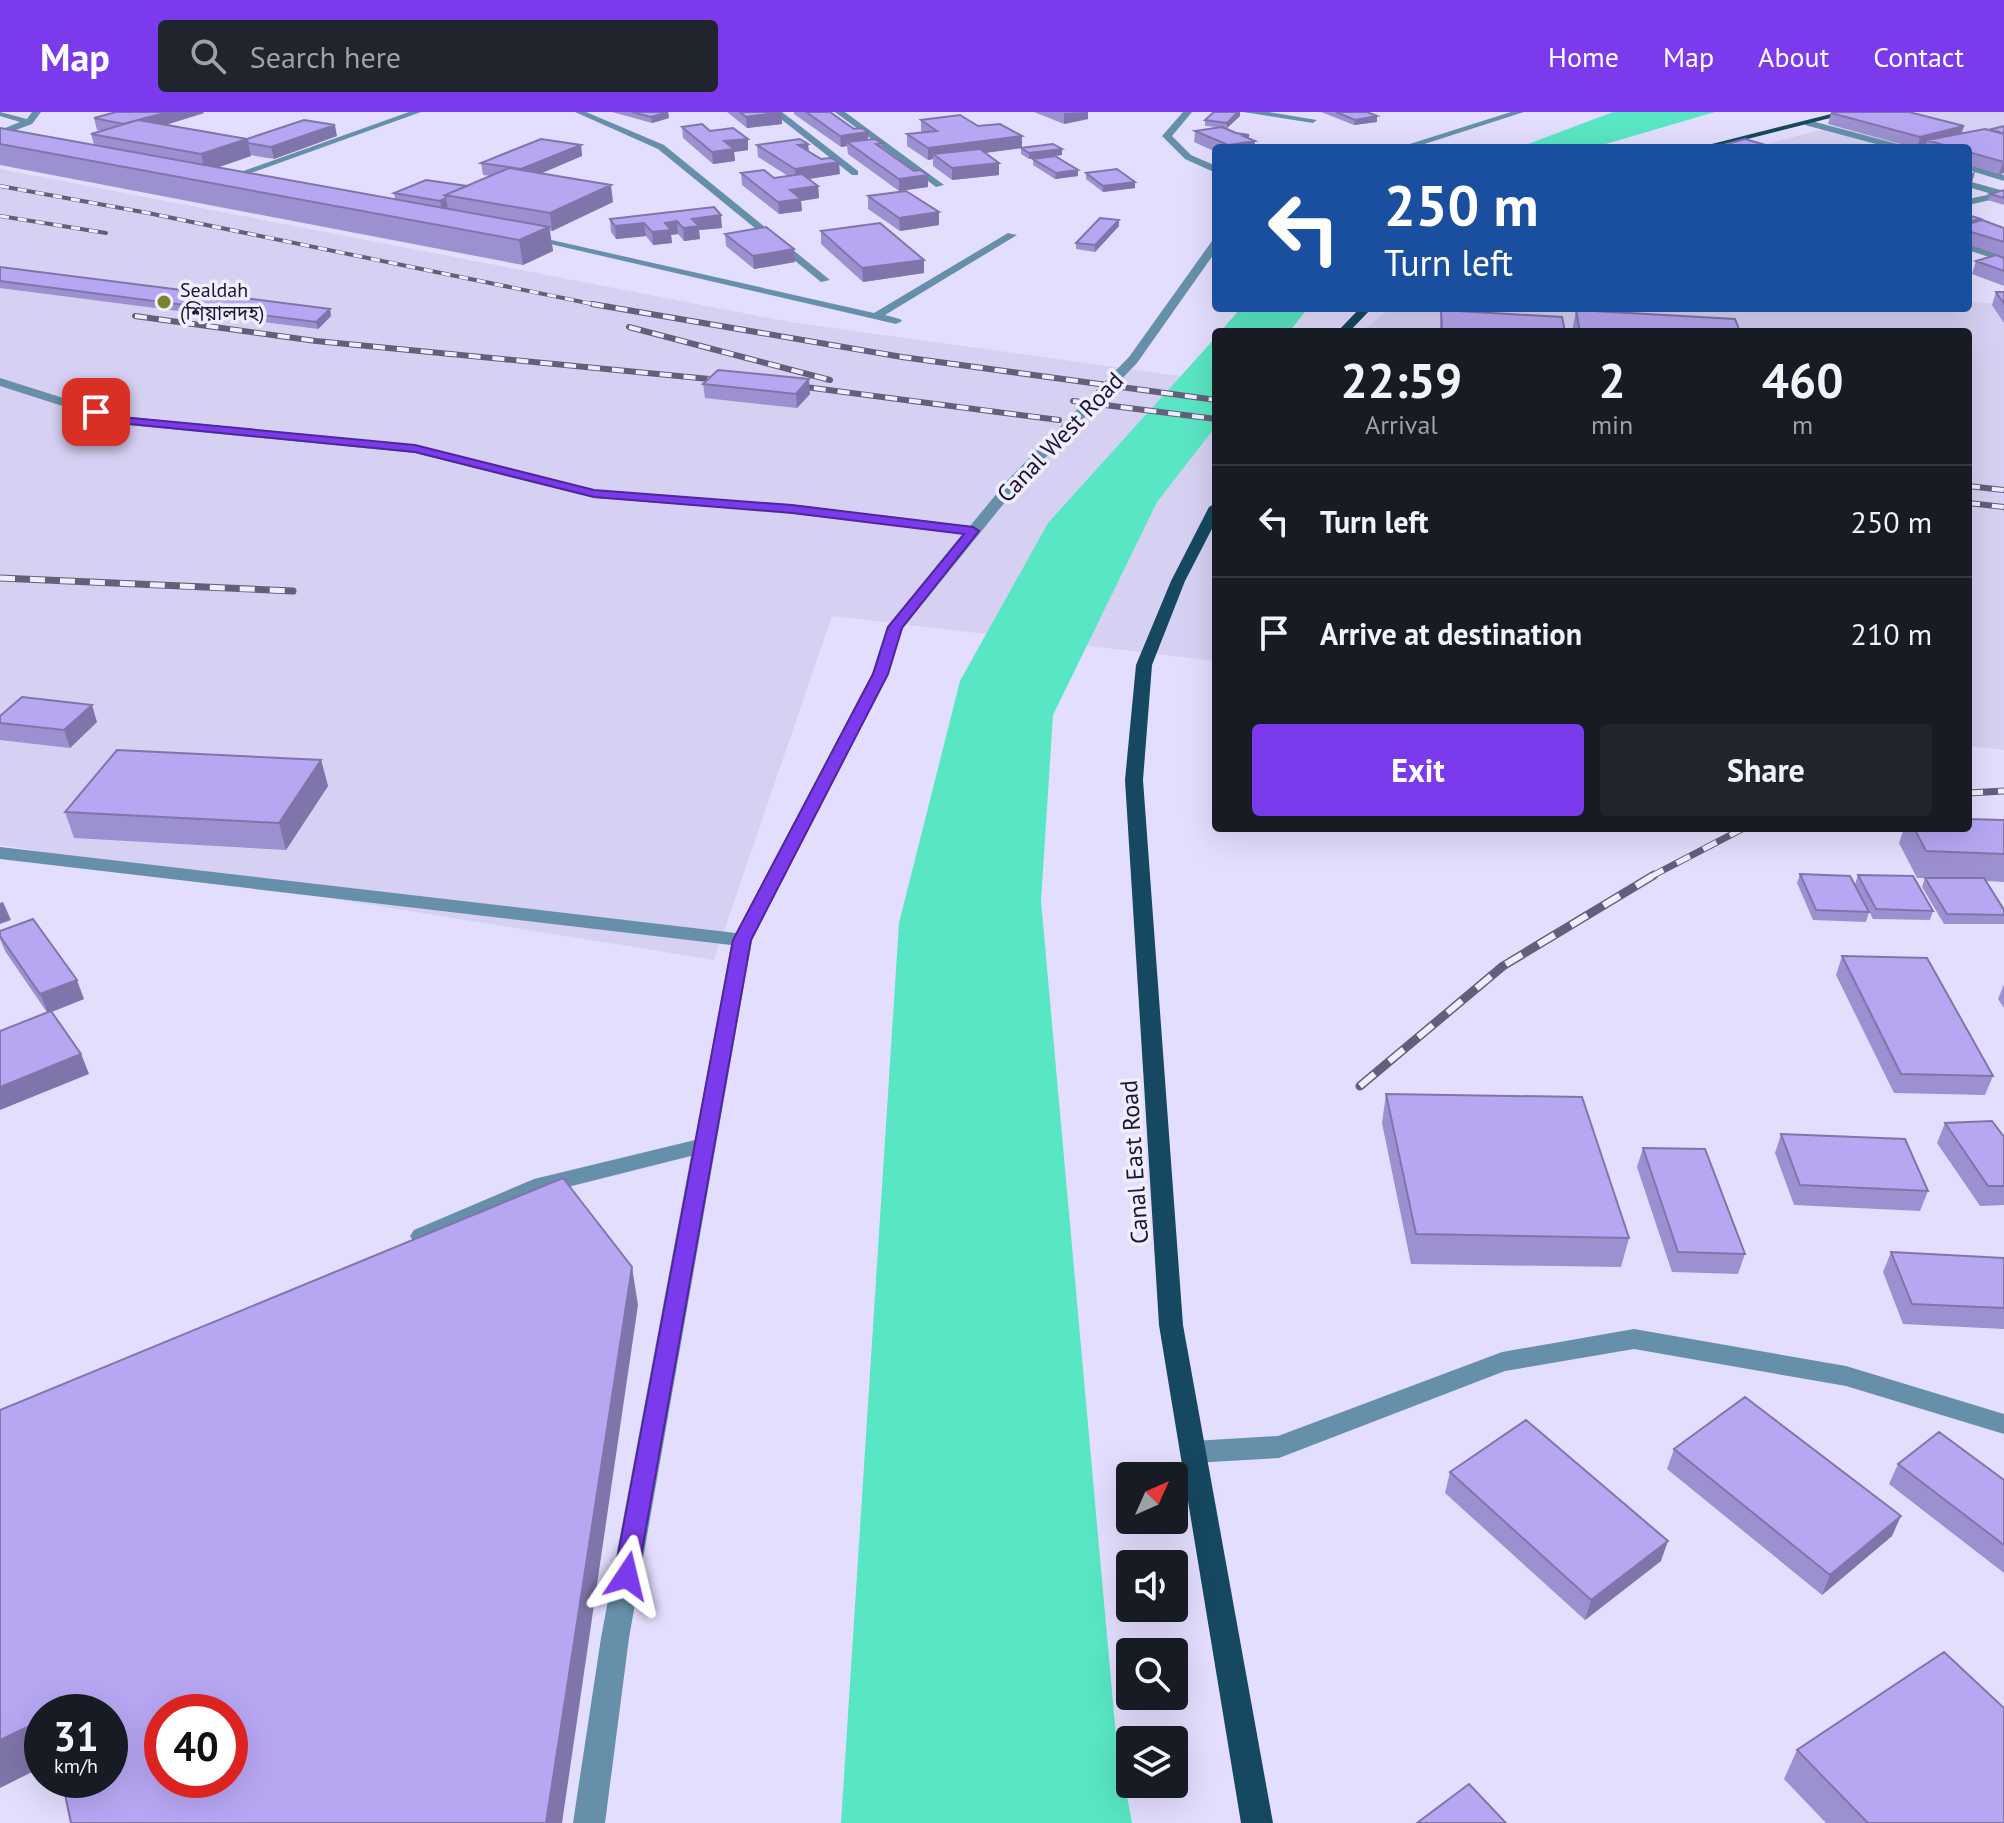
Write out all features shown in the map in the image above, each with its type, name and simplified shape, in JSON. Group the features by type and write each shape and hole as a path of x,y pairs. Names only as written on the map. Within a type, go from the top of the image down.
{"main road":[{"path":"1718,144 1850,112"},
{"path":"1347,328 1362,312"},
{"name":"Canal East Road","path":"1212,515 1178,581 1144,665 1134,780 1171,1325 1257,1823"}],"street":[{"path":"0,133 29,122 37,112"},
{"path":"218,182 417,112"},
{"path":"579,112 661,147 825,280"},
{"path":"776,112 855,173"},
{"path":"839,112 939,185"},
{"path":"1188,112 1167,136 1188,157 1212,168"},
{"path":"1247,112 1313,120"},
{"path":"1471,112 1494,118"},
{"path":"1414,144 1520,112"},
{"path":"0,113 29,122"},
{"path":"1808,123 1887,144"},
{"path":"0,140 16,143"},
{"path":"1972,168 2004,178"},
{"path":"202,179 249,188"},
{"path":"1972,185 2004,194"},
{"path":"1972,201 2004,194"},
{"path":"516,235 896,321"},
{"path":"876,316 1012,235"},
{"name":"Canal West Road","path":"589,1823 615,1638 742,940 880,674 895,627 1013,483 1133,360 1212,249"},
{"path":"1972,249 2004,261"},
{"path":"1980,267 2004,261"},
{"path":"0,382 119,420 415,449 594,494 792,509 973,531"},
{"path":"0,853 742,940"},
{"path":"395,1248 542,1185 705,1145"},
{"path":"1193,1452 1279,1447 1502,1362 1634,1339 1846,1376 2004,1424"}],"shaded area":[{"path":"1613,112 1715,112 1606,144 1528,144"},
{"path":"1890,112 2004,112 2004,139 1972,145 1766,144"},
{"path":"0,169 790,322 1212,380 1212,661 832,616 714,960 0,845"},
{"path":"1972,302 2004,304 2004,750 1972,746 1972,328 1367,328 1385,312 1972,312"},
{"path":"1238,312 1305,312 1292,328 1224,328"},
{"path":"1212,341 1212,431 1157,502 1053,715 1041,901 1116,1736 1116,1798 1127,1798 1132,1823 841,1823 899,923 960,681 1048,523"}],"building":[{"path":"116,112 168,112 123,124 94,118"},
{"path":"632,112 668,112 651,117"},
{"path":"740,112 782,112 746,117"},
{"path":"806,112 830,112 854,129 861,128 868,132 840,136"},
{"path":"1214,112 1238,112 1227,123 1205,120"},
{"path":"1336,112 1367,112 1377,116 1355,120"},
{"path":"1909,112 1964,126 1920,137 1831,113"},
{"path":"960,115 978,126 1000,124 1022,136 928,148 907,134 937,131 921,120"},
{"path":"138,120 247,139 201,154 91,134"},
{"path":"304,120 335,125 271,147 248,143 247,139"},
{"path":"702,124 710,131 733,128 748,139 724,141 734,149 712,152 682,127"},
{"path":"2004,126 2004,134 1992,129"},
{"path":"1222,127 1249,135 1243,136 1255,141 1226,144 1195,131"},
{"path":"0,128 549,227 519,240 0,144"},
{"path":"1985,129 2004,134 2004,162 1972,153 1972,144 1940,144 1927,140"},
{"path":"541,139 581,145 521,169 481,163"},
{"path":"800,139 808,144 798,145 821,159 831,158 839,162 795,169 757,145"},
{"path":"875,139 882,143 876,144 914,171 920,170 928,175 899,179 847,142"},
{"path":"1745,139 1762,144 1727,144"},
{"path":"1053,144 1062,149 1029,153 1021,148"},
{"path":"980,149 999,163 952,168 933,154"},
{"path":"1055,156 1078,170 1056,173 1033,159"},
{"path":"509,168 611,185 550,213 445,195"},
{"path":"1117,169 1135,182 1103,186 1086,173"},
{"path":"764,170 774,178 802,174 818,186 790,190 801,199 778,202 741,173"},
{"path":"426,180 467,186 445,195 446,198 440,201 394,193"},
{"path":"2004,190 2004,198 1990,194"},
{"path":"906,191 939,212 899,218 868,196"},
{"path":"714,207 721,215 692,219 699,226 683,228 677,221 665,223 671,230 652,232 644,223 615,226 610,219"},
{"path":"1100,218 1119,220 1095,245 1076,243"},
{"path":"1982,220 2004,228 2004,242 1972,232 1972,223"},
{"path":"880,223 924,260 862,268 821,231"},
{"path":"766,227 794,249 753,256 725,234"},
{"path":"1996,255 2004,258 2004,271 1976,261"},
{"path":"0,267 330,309 316,322 0,281"},
{"path":"1996,292 2004,292 2004,304"},
{"path":"1441,312 1562,317 1564,328 1442,328"},
{"path":"1576,312 1735,319 1738,328 1579,328"},
{"path":"718,370 809,379 796,394 703,384"},
{"path":"22,697 92,705 64,730 0,723 0,716"},
{"path":"117,750 321,760 279,823 65,812"},
{"path":"1972,819 2004,820 2004,854 1926,851 1916,832 1972,832"},
{"path":"1800,874 1850,876 1869,912 1816,910"},
{"path":"1858,875 1913,876 1933,911 1876,909"},
{"path":"1925,878 1984,878 2004,915 1947,914"},
{"path":"33,919 77,980 40,994 0,936 0,931"},
{"path":"1842,956 1927,958 1993,1076 1901,1074"},
{"path":"51,1011 81,1054 0,1087 0,1031"},
{"path":"1386,1094 1582,1097 1629,1238 1416,1234"},
{"path":"1992,1121 2004,1137 2004,1186 1988,1186 1945,1123"},
{"path":"1781,1134 1905,1139 1928,1191 1800,1185"},
{"path":"1643,1148 1705,1149 1745,1254 1678,1252"},
{"path":"563,1178 632,1267 546,1823 71,1823 66,1798 128,1798 128,1694 24,1694 24,1729 0,1740 0,1410"},
{"path":"1891,1252 2004,1258 2004,1308 1912,1304"},
{"path":"1745,1397 1901,1516 1830,1575 1674,1449"},
{"path":"1526,1420 1668,1541 1591,1600 1450,1472"},
{"path":"1939,1432 2004,1480 2004,1545 1898,1464"},
{"path":"1944,1652 2004,1708 2004,1823 1868,1823 1797,1750"},
{"path":"1469,1784 1506,1823 1417,1823"}],"railway":[{"path":"0,186 148,213 593,304"},
{"path":"0,216 106,233"},
{"path":"593,304 902,357 1212,399"},
{"path":"593,304 602,306"},
{"path":"135,316 316,341 730,381"},
{"path":"629,327 830,380"},
{"path":"790,385 1059,420"},
{"path":"1073,401 1212,418"},
{"path":"1972,486 2004,490"},
{"path":"1972,503 2004,507"},
{"path":"0,578 293,591"},
{"path":"1972,793 2004,791"},
{"path":"1650,877 1736,832"},
{"path":"1360,1086 1503,966 1654,875"}],"place":[{"name":"Sealdah (শিয়ালদহ)","path":"164,302"}],"route":[{"path":"96,412 119,420 415,449 594,494 792,509 973,531 895,627 880,674 742,940 627,1576"}]}
